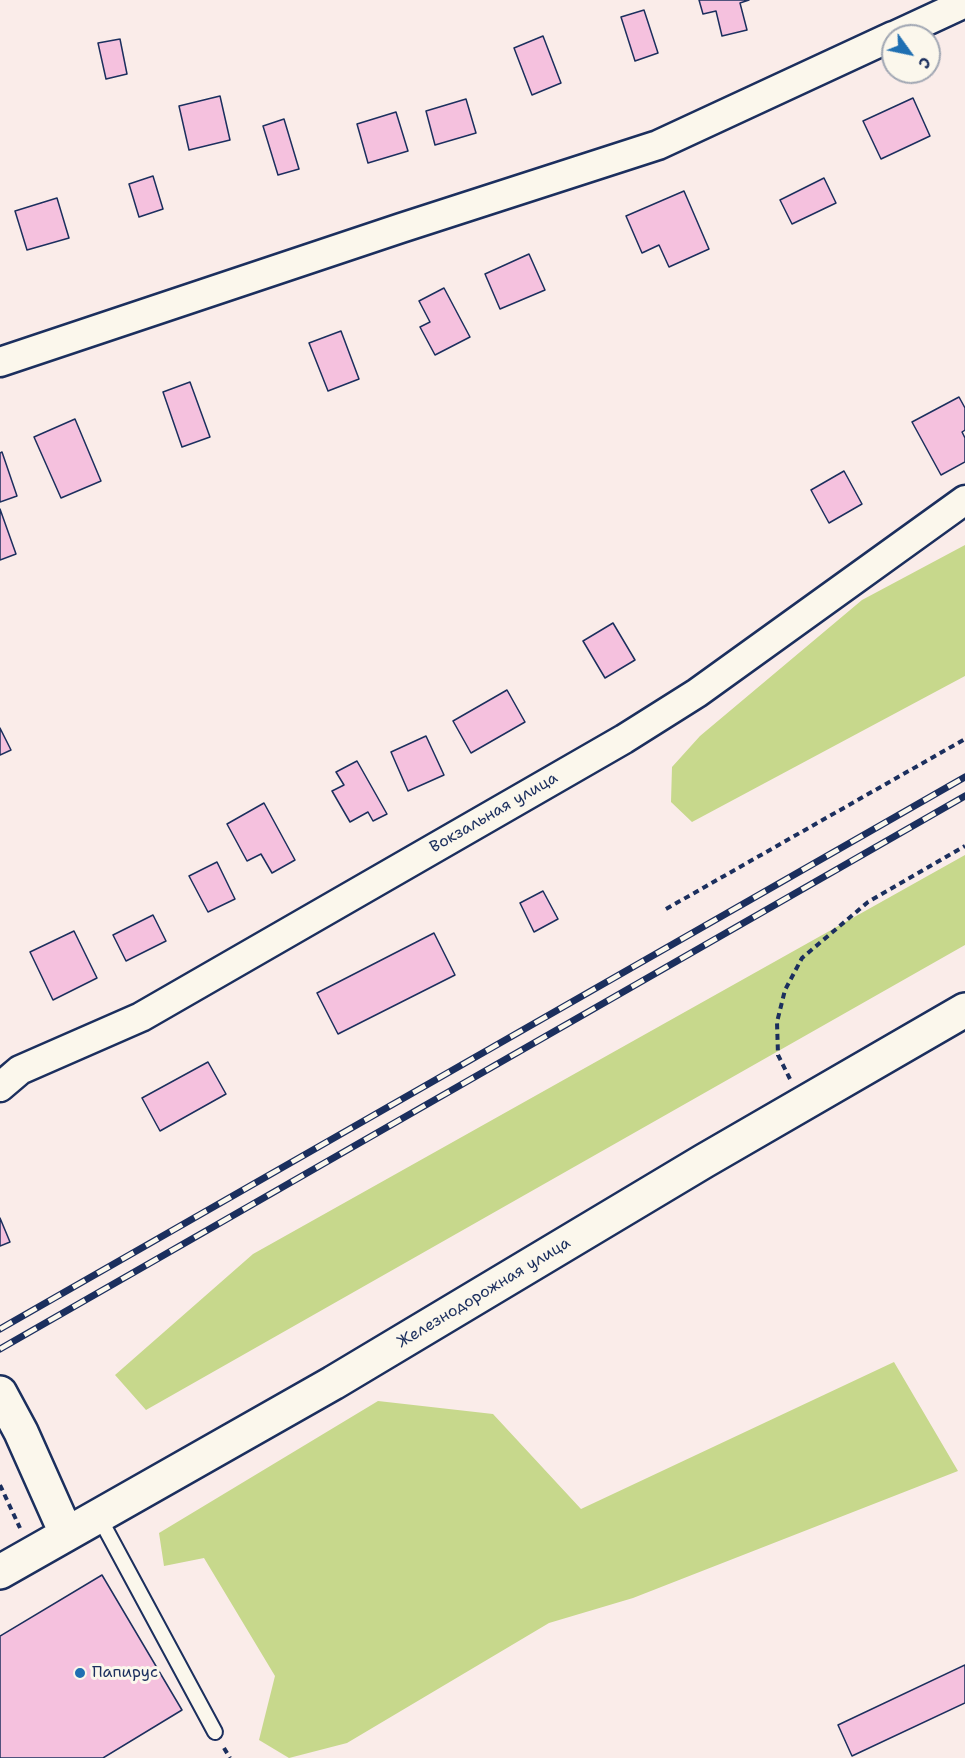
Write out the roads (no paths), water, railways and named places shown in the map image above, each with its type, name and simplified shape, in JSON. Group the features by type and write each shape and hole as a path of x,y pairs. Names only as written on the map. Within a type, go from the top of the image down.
{"main road":[{"name":"Железнодорожная улица","path":"0,1572 333,1383 802,1103 965,1010"},
{"path":"0,1393 21,1432 66,1533"}],"street":[{"path":"919,24 965,3"},
{"path":"0,362 658,145 881,42"},
{"name":"Вокзальная улица","path":"0,1087 20,1070 141,1017 624,739 697,693 965,500"}],"lane":[{"path":"98,1515 215,1732"}],"railway":[{"path":"0,1329 965,777"},
{"path":"0,1349 965,796"}],"place":[{"name":"Папирус","path":"80,1673"}]}
